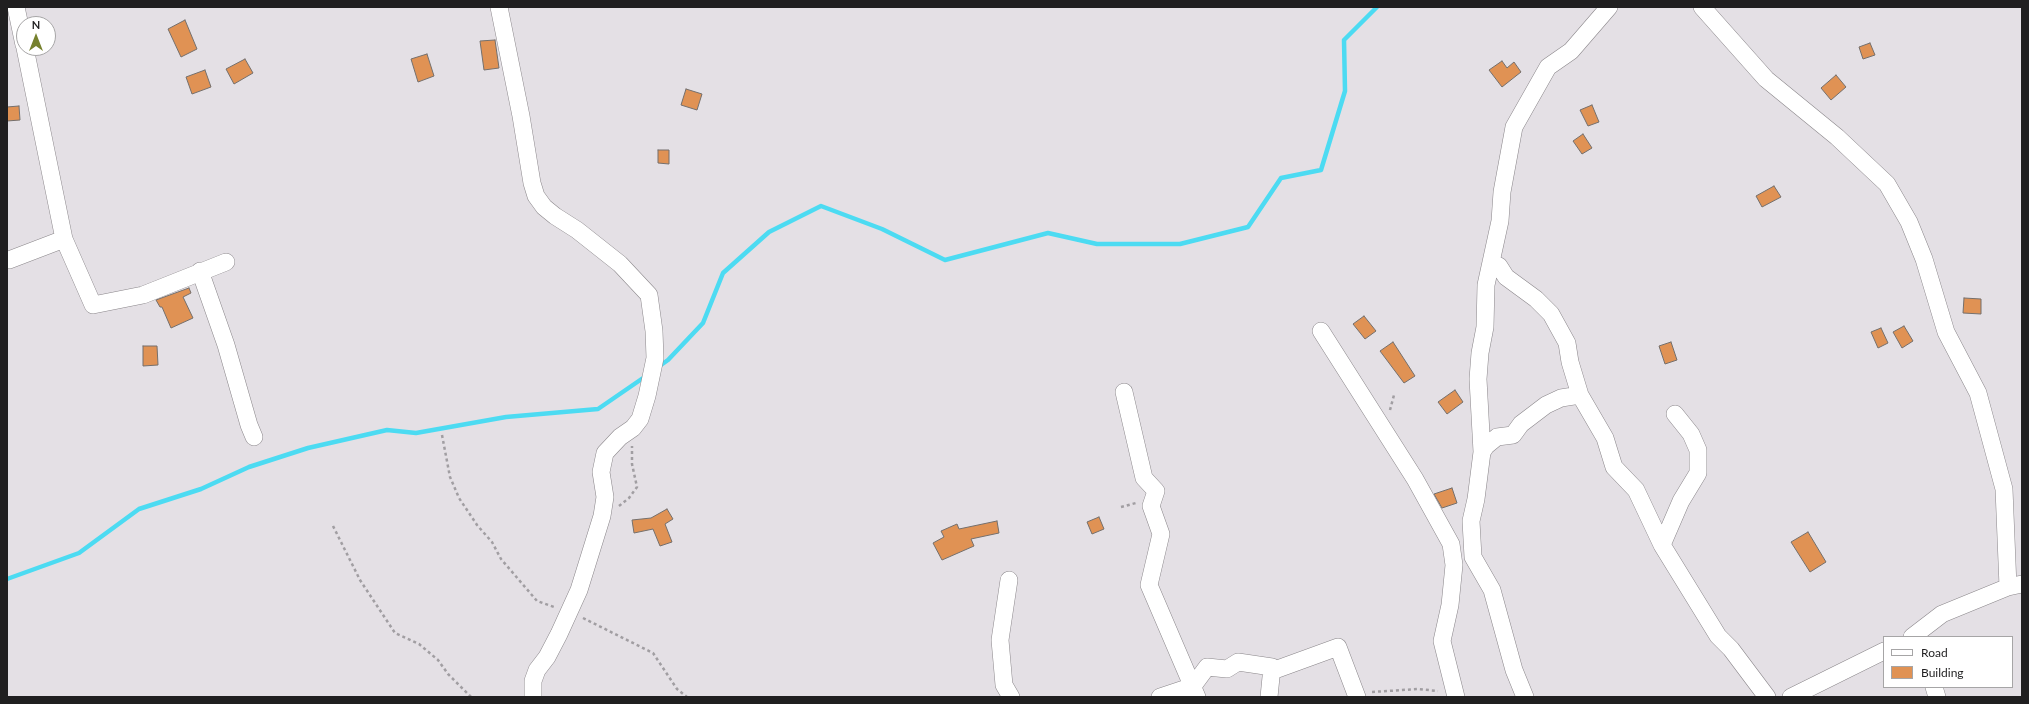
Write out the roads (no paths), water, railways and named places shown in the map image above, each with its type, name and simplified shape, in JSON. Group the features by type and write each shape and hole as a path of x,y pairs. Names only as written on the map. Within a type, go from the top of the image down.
{"street":[{"path":"499,7 521,116 529,168 536,196 544,207 555,216 577,230 620,264 649,295 654,331 654,358 647,396 640,419 605,453 601,472 604,497 602,516 579,590 547,657 537,670 533,681 533,697"},
{"path":"1525,697 1514,670 1492,590 1473,557 1470,522 1476,499 1482,452 1478,379 1480,353 1485,327 1486,285 1500,221 1502,192 1514,127 1548,67 1571,51 1609,7"},
{"path":"1702,7 1766,79 1837,137 1887,184 1909,222 1924,258 1946,332 1978,393 2004,489 2015,585 1942,614 1920,634"},
{"path":"27,56 64,239 93,305 143,295 200,271 226,262"},
{"path":"9,260 64,239"},
{"path":"1491,262 1499,266 1506,277 1519,288 1536,298 1551,314 1567,343 1570,362 1580,395 1605,438 1614,467 1636,490 1662,545 1718,636 1731,649 1767,697"},
{"path":"200,271 226,345 246,417 254,437"},
{"path":"1321,331 1415,479 1450,544 1454,565 1450,605 1442,641 1455,695"},
{"path":"1124,392 1144,478 1156,491 1151,506 1161,534 1149,585 1195,692"},
{"path":"1482,452 1486,446 1497,437 1513,435 1521,424 1546,405 1561,398 1580,395"},
{"path":"1662,545 1681,501 1698,472 1698,450 1691,434 1675,414"},
{"path":"1009,580 1000,640 1004,685 1011,697"},
{"path":"1272,671 1338,648 1356,696"},
{"path":"1791,697 1883,651"},
{"path":"1195,692 1207,667 1227,669 1238,662 1272,667 1269,697"},
{"path":"1160,697 1195,692"}],"waterway":[{"path":"658,367 668,360 703,323 723,273 769,232 821,206 882,229 945,260 1048,233 1097,244 1180,244 1248,227 1281,178 1321,170 1345,91 1344,40 1377,7"},
{"path":"7,579 79,553 139,509 201,489 249,467 308,448 387,430 416,433 506,417 598,409 646,376"}]}
